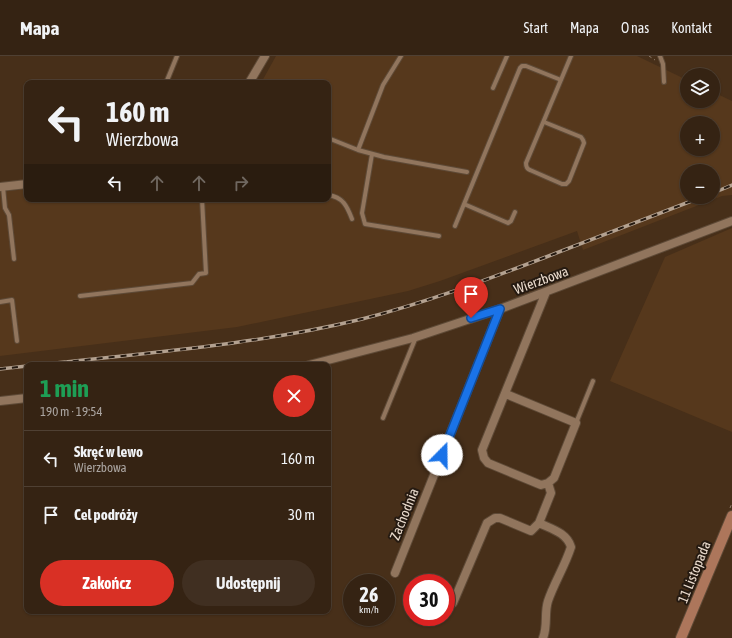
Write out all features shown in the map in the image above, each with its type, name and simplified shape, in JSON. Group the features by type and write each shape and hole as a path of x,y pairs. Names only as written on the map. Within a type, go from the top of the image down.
{"main road":[{"name":"11 Listopada","path":"682,638 732,516"}],"street":[{"path":"251,80 265,56"},
{"path":"2,187 24,184"},
{"name":"Wierzbowa","path":"320,362 416,337 500,309 732,221"},
{"path":"506,394 576,423 554,478 548,483 541,485 488,463 484,458 482,450 506,394 546,292"},
{"name":"Zachodnia","path":"395,573 500,309"},
{"path":"0,401 24,398"},
{"path":"455,598 487,523 495,518 500,518 531,531 539,523 551,493 548,483"},
{"path":"539,523 565,536 569,540 571,547 548,601 545,614 546,625 543,638"}],"lane":[{"path":"167,80 177,56"},
{"path":"358,150 383,84 401,56"},
{"path":"493,88 507,56"},
{"path":"544,122 581,137 584,140 569,181 566,184 562,184 527,168 526,163 572,56"},
{"path":"660,56 663,64 664,82"},
{"path":"455,226 520,68 522,66 526,66 562,80"},
{"path":"331,139 358,150 384,157 466,172"},
{"path":"372,154 362,213 365,224 440,236"},
{"path":"2,187 5,208 9,215 14,259"},
{"path":"331,196 338,197 346,205 352,219"},
{"path":"80,296 192,283 199,274 206,273 202,202"},
{"path":"464,204 508,223 511,221 515,212"},
{"path":"0,209 5,208"},
{"path":"0,302 12,300 17,341"},
{"path":"383,418 416,337"},
{"path":"576,423 593,381"}],"shaded area":[{"path":"276,56 637,56 680,77 680,108 720,108 720,95 732,101 732,195 720,197 720,164 680,164 680,204 701,204 583,250 577,231 440,281 408,291 237,327 0,356 0,192 24,189 24,202 331,202 331,80 263,80"},
{"path":"732,228 732,432 610,381 665,257"}],"railway":[{"path":"720,190 732,185"},
{"path":"65,362 241,342 322,328 386,313 478,283 684,204"},
{"path":"0,369 24,366"}],"route":[{"path":"442,455 500,309 471,318"}]}
